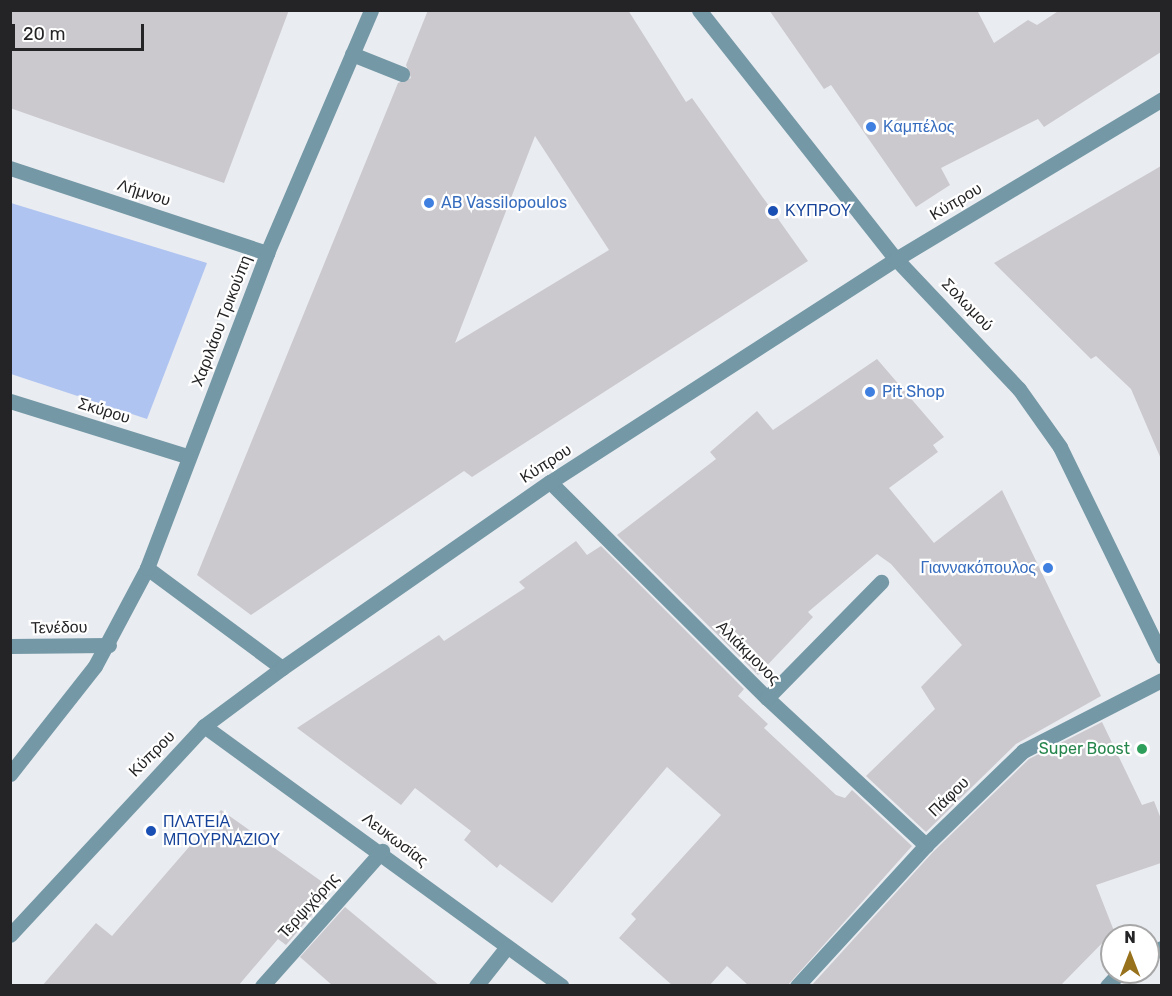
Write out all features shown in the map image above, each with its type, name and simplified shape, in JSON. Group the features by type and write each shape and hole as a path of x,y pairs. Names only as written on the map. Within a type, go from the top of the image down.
{"street":[{"name":"Χαριλάου Τρικούπη","path":"109,645 147,568 187,456 267,253 370,10"},
{"name":"Σολωμού","path":"699,10 896,259 1019,389 1060,447 1161,656"},
{"path":"352,54 402,74"},
{"name":"Κύπρου","path":"10,935 204,726 282,668 550,482 896,259 1161,99"},
{"name":"Λήμνου","path":"10,168 267,253"},
{"name":"Σκύρου","path":"10,401 187,456"},
{"name":"Αλιάκμονος","path":"550,482 767,698 926,845"},
{"path":"147,568 282,668"},
{"path":"767,698 881,582"},
{"path":"10,774 109,645"},
{"name":"Τενέδου","path":"10,646 109,645"},
{"name":"Πάφου","path":"797,986 926,845 1023,751 1161,681"},
{"name":"Λευκωσίας","path":"204,726 382,851 506,948 562,986"},
{"name":"Τερψιχόρης","path":"262,986 382,851"},
{"path":"476,986 506,948"}],"shaded area":[{"path":"11,203 207,263 147,419 11,374"}],"building":[{"path":"10,10 289,10 224,183 10,108"},
{"path":"428,10 628,10 686,102 692,98 808,261 472,477 464,471 251,615 197,575 398,83 411,78 406,65","holes":["535,136 609,250 455,343"]},
{"path":"769,10 977,10 994,43 1028,20 1037,25 1060,10 1161,10 1161,52 1044,127 1038,119 941,168 950,185 916,207 831,85 824,89"},
{"path":"1161,166 1161,459 1131,389 1096,356 1091,359 994,263"},
{"path":"877,359 944,437 933,445 938,452 889,488 934,543 1002,490 1101,696 1016,744 926,832 866,776 935,709 921,687 962,645 891,564 877,554 808,612 813,617 758,675 617,535 716,459 710,452 757,411 773,430"},
{"path":"576,541 587,555 601,546 744,689 738,696 768,724 764,728 836,795 845,798 852,790 912,846 787,986 749,986 727,966 709,986 673,986 619,938 636,919 631,914 721,815 667,767 552,903 500,864 497,868 464,840 471,831 415,788 401,805 297,728 439,635 444,641 525,588 519,582"},
{"path":"1102,722 1142,805 1154,801 1161,819 1161,863 1096,885 1111,924 1100,924 1100,945 1060,986 811,986 933,852 1029,759"},
{"path":"221,810 321,881 330,894 286,945 278,939 238,986 42,986 96,923 112,936"},
{"path":"345,907 440,986 333,986 300,957"}],"place":[{"name":"Καμπέλος","path":"871,127"},
{"name":"AB Vassilopoulos","path":"429,203"},
{"name":"ΚΥΠΡΟΥ","path":"773,211"},
{"name":"Pit Shop","path":"870,392"},
{"name":"Γιαννακόπουλος","path":"1048,568"},
{"name":"Super Boost","path":"1142,749"},
{"name":"ΠΛΑΤΕΙΑ ΜΠΟΥΡΝΑΖΙΟΥ","path":"151,831"}]}
